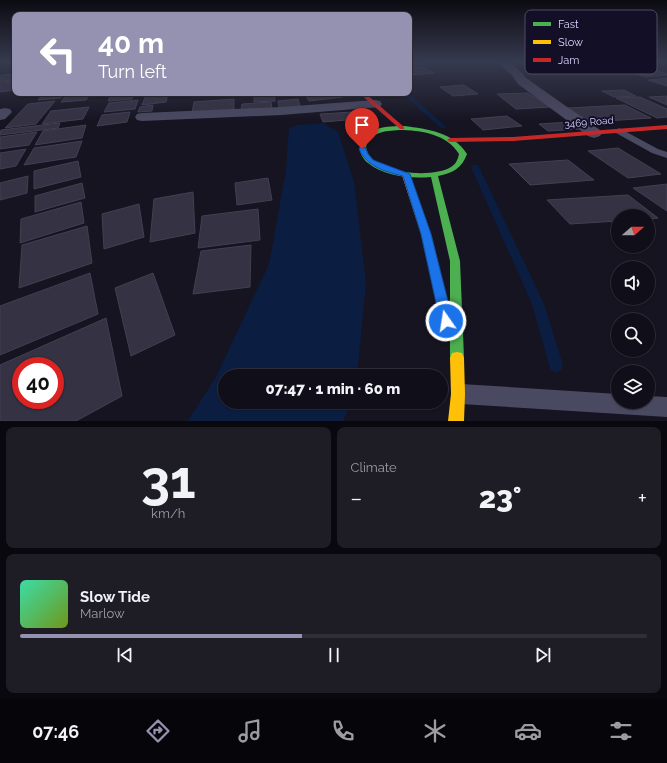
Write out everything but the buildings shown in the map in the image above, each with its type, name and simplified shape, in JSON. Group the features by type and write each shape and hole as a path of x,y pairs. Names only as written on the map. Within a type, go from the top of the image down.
{"street":[{"path":"523,82 594,133"},
{"path":"142,117 274,111 369,100 402,128"},
{"path":"369,100 388,129"},
{"name":"3469 Road","path":"450,140 513,139 667,127"},
{"path":"402,128 427,130 450,140 460,149 462,156 460,162 446,172 434,174 406,174 392,171 371,161 362,149 363,143 367,138 374,133 388,129 402,128"},
{"name":"3469 Road","path":"460,149 513,139"},
{"path":"406,174 426,234 456,364"},
{"path":"434,174 455,261 456,364 458,394 456,421"}],"lane":[{"path":"619,131 655,151 667,155"},
{"path":"458,394 667,407"}],"water":[{"path":"323,123 338,132 354,182 366,283 358,369 220,369 269,264 286,171 289,128 297,125"},
{"path":"218,373 218,409 348,409 343,421 188,421"}],"waterway":[{"path":"408,96 443,127"},
{"path":"475,167 538,304 556,365"}],"traffic: fast":[{"path":"404,128 438,134 453,141 463,154 460,162 453,169 445,173 434,175 410,175 387,170 377,166 367,158 363,147 368,136 386,129 404,128"},
{"path":"434,175 455,261 457,358"}],"traffic: slow":[{"path":"406,175 426,234 447,322"},
{"path":"456,421 458,394 457,358"}],"traffic: jam":[{"path":"365,96 402,128"},
{"path":"450,140 513,139 667,127"}],"route":[{"path":"362,149 371,161 380,167 406,174 426,234 446,321"}]}
